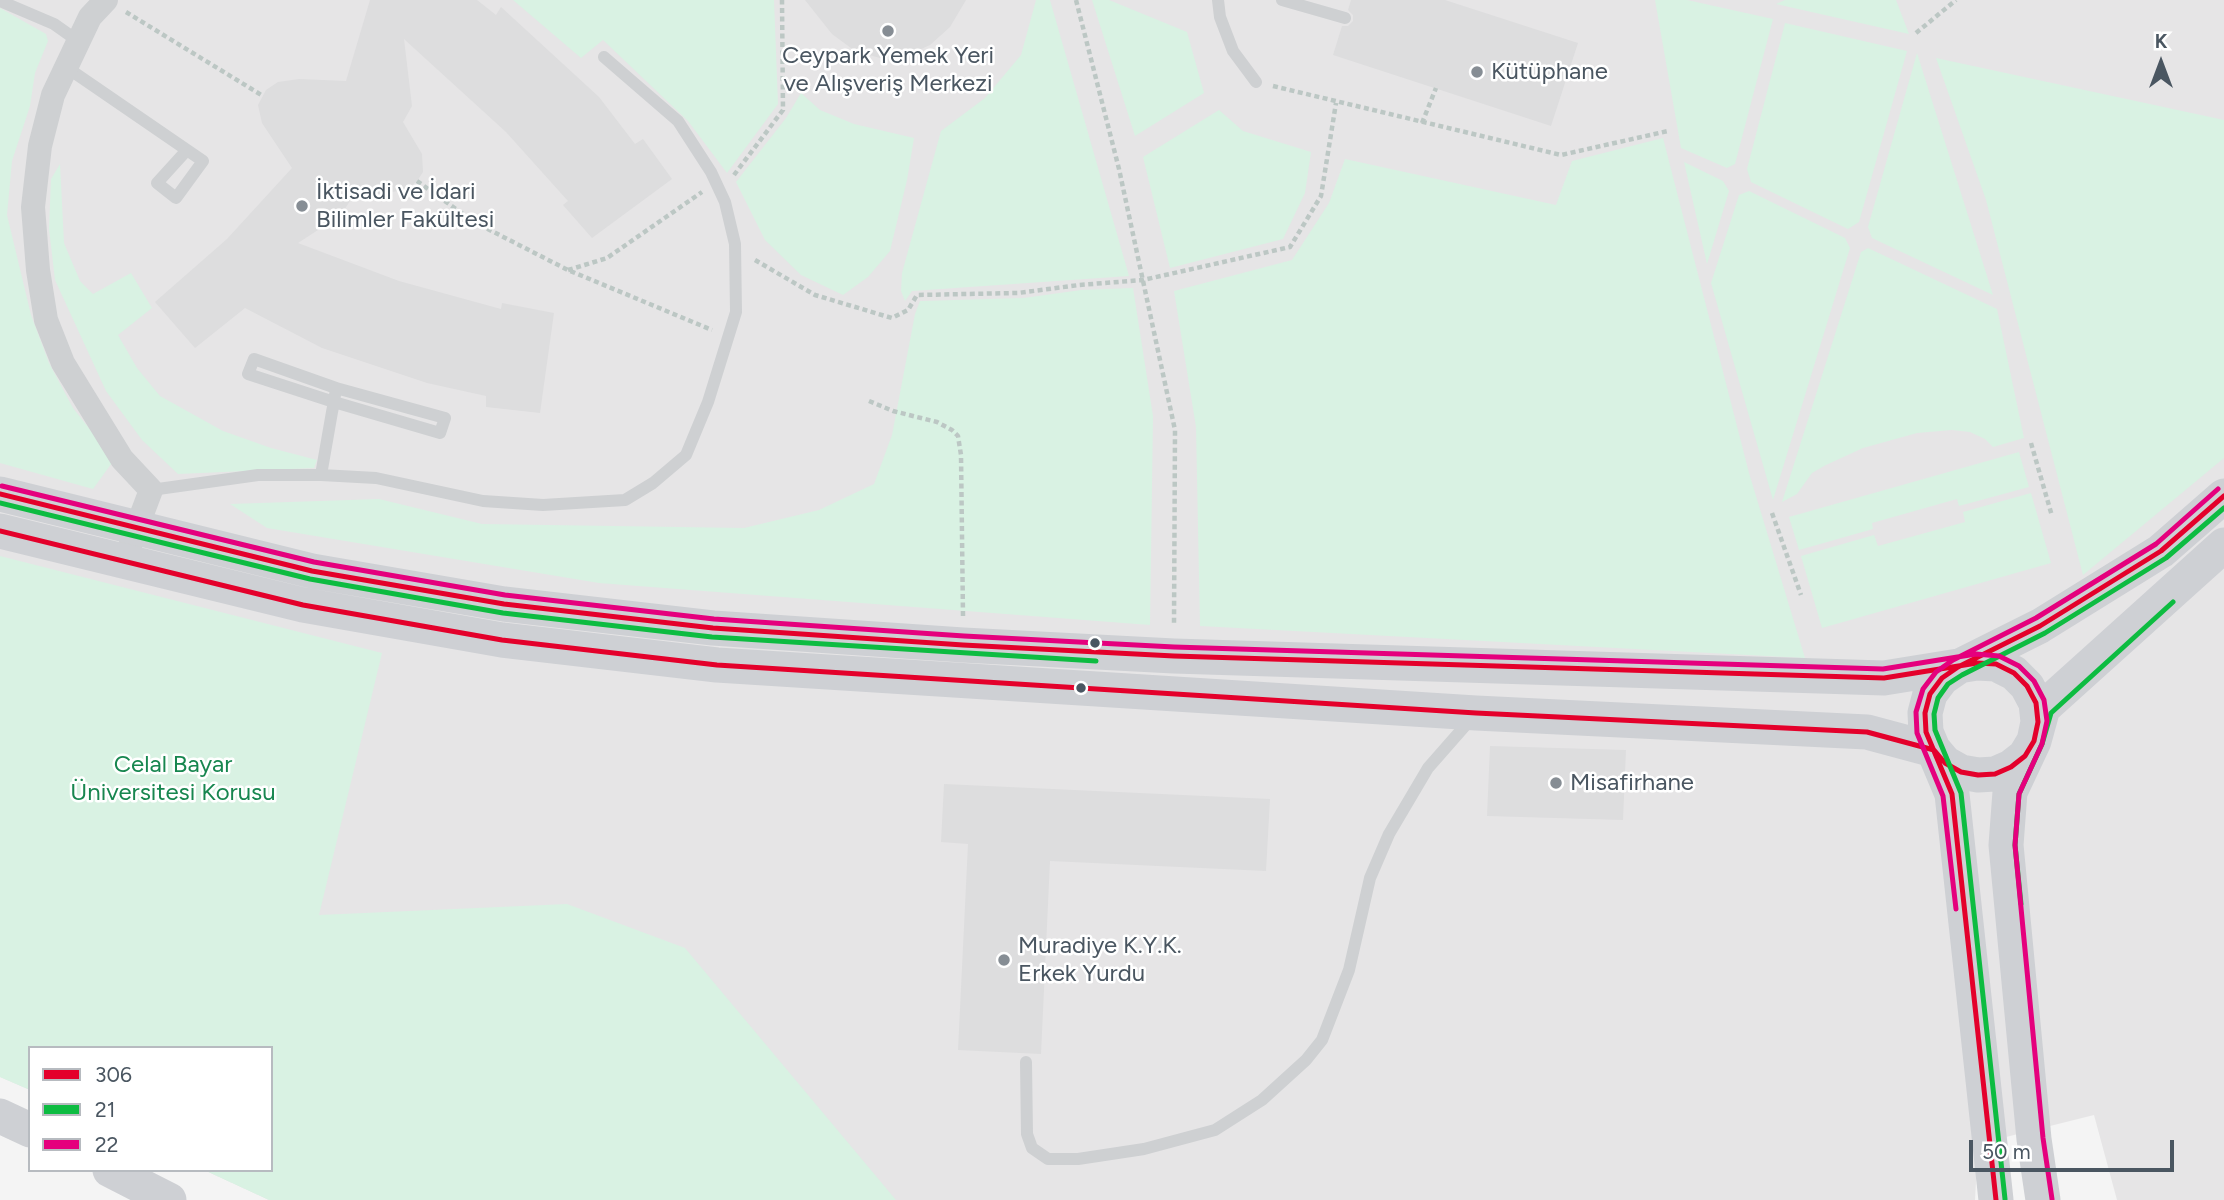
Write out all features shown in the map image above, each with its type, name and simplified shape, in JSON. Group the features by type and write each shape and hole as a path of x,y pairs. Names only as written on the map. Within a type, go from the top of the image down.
{"street":[{"path":"106,0 90,17 53,95 40,146 33,207 38,270 46,320 63,363 122,459 151,490 135,528 125,564"},
{"path":"0,494 312,571 504,604 713,628 1165,655 1884,678 1977,663 1996,664 2014,673 2028,686 2036,703 2038,722 2034,741 2018,762 1995,774 1978,775 1961,772 1945,763 1934,750 1867,732 1476,713 717,665 502,640 303,605 125,564 0,531"},
{"path":"1996,1200 1952,794 1926,732 1925,713 1930,694 1942,678 1958,667 2040,626 2161,551 2224,496"},
{"path":"2043,1200 2034,1139 2006,845 2010,792 2034,741 2043,708 2224,545"},
{"path":"1157,693 1165,655"},
{"path":"0,1116 28,1129"},
{"path":"114,1172 169,1200"}],"lane":[{"path":"1219,0 1220,17 1233,51 1256,82"},
{"path":"1282,0 1345,18"},
{"path":"0,1 54,24 78,41"},
{"path":"151,490 258,475 321,475 376,478 483,501 543,505 625,500 653,483 686,455 708,402 736,312 735,244 725,202 718,186 678,121 604,57"},
{"path":"66,67 187,150"},
{"path":"254,359 336,388 445,418 440,433 248,374 254,359"},
{"path":"321,475 336,388"},
{"path":"1026,1062 1027,1134 1032,1148 1048,1158 1078,1158 1156,1146 1215,1130 1262,1100 1306,1060 1322,1040 1349,970 1370,878 1389,834 1428,768 1476,713"}],"path":[{"path":"106,0 263,96"},
{"path":"568,270 607,258 706,189 730,179 783,110 782,0"},
{"path":"1076,0 1119,169 1175,430 1165,655"},
{"path":"1916,33 1956,0"},
{"path":"1256,82 1561,155 1668,131"},
{"path":"1422,123 1436,88"},
{"path":"735,244 757,262 815,295 892,318 908,310 917,295 1018,293 1079,285 1143,281 1290,247 1321,196 1336,103"},
{"path":"417,181 474,222 568,270 729,337"},
{"path":"869,401 947,426 958,436 963,645"},
{"path":"2031,443 2052,516"},
{"path":"1772,513 1801,595"}],"shaded area":[{"path":"0,0 2224,0 2224,1200 2117,1200 2094,1115 1978,1144 1975,1200 269,1200 208,1172 273,1172 273,1046 28,1046 28,1089 0,1077"}],"green space":[{"path":"513,0 774,0 778,104 727,173 688,121 603,40 581,58"},
{"path":"1036,0 1050,0 1129,276 912,291 905,301 901,291 902,273 941,131 985,98 1021,55"},
{"path":"1092,0 1109,0 1187,32 1204,93 1135,136"},
{"path":"1655,0 1687,0 1773,19 1735,164 1727,168 1681,148"},
{"path":"1785,0 1896,0 1909,34 1776,4"},
{"path":"0,8 46,34 48,41 35,73 30,106 12,161 7,215 31,315 49,363 73,408 114,460 93,489 0,463"},
{"path":"1785,23 1907,51 1859,222 1848,229 1751,182 1747,169"},
{"path":"1917,53 1993,295 1872,238 1868,227"},
{"path":"1936,58 2224,120 2224,458 2083,575 1986,200"},
{"path":"801,93 820,110 854,124 914,138 890,251 868,277 843,295 801,275 765,240 736,182 786,118"},
{"path":"1219,110 1243,131 1311,152 1305,193 1283,239 1170,268 1143,157"},
{"path":"1663,138 1749,473 1805,658 1200,626 1196,427 1174,291 1292,260 1329,203 1345,159 1556,205 1572,161"},
{"path":"1684,162 1723,181 1729,191 1707,264"},
{"path":"60,164 64,243 80,281 93,294 131,273 152,308 118,335 137,368 160,396 223,431 317,460 314,468 178,474 142,440 106,391 55,280 49,229 51,179"},
{"path":"1749,191 1845,238 1850,248 1773,500 1711,283 1739,195"},
{"path":"1868,248 1997,309 2024,438 1993,447 1985,439 1970,432 1952,430 1917,433 1863,448 1826,465 1812,473 1797,494 1782,502 1861,252"},
{"path":"1133,288 1153,416 1150,625 599,583 267,528 230,504 379,499 482,524 744,528 819,510 874,484 892,435 915,314 920,301 1024,298 1081,290"},
{"path":"2019,452 2029,487 1959,506 1957,499 1872,523 1873,529 1799,550 1789,517"},
{"path":"2031,493 2051,563 1822,628 1801,556 1874,535 1878,546 1965,522 1963,512"},
{"name":"Celal Bayar Üniversitesi Korusu","path":"0,556 382,653 319,915 567,904 685,948 896,1200 269,1200 208,1172 273,1172 273,1046 28,1046 28,1089 0,1077"}],"building":[{"name":"İktisadi ve İdari Bilimler Fakültesi","path":"370,0 477,0 496,15 501,7 599,97 635,144 643,139 672,179 592,238 563,205 568,201 506,132 404,39 412,106 403,122 422,154 423,172 406,190 369,195 355,193 341,215 298,243 399,281 501,309 502,303 554,313 540,413 486,407 486,396 427,383 322,348 245,308 195,348 155,302 227,239 292,168 262,123 258,105 266,90 278,82 299,79 346,81"},
{"name":"Ceypark Yemek Yeri ve Alışveriş Merkezi","path":"805,0 966,0 950,27 930,45 908,55 880,58 855,51 832,34"},
{"name":"Kütüphane","path":"1351,0 1445,0 1578,43 1551,126 1333,55 1342,26 1348,26 1353,21 1353,15 1348,10"},
{"name":"Misafirhane","path":"1490,746 1626,750 1623,820 1487,816"},
{"name":"Muradiye K.Y.K. Erkek Yurdu","path":"944,784 1270,799 1266,871 1050,861 1041,1054 958,1050 968,844 941,842"}],"transit line":[{"name":"22","path":"2,486 314,562 505,595 714,619 1174,647 1883,669 1976,654 1999,656 2019,666 2034,681 2044,700 2047,721 2042,744 2019,794 2015,845 2043,1138 2052,1199"},
{"name":"22","path":"1956,909 1943,796 1917,733 1916,712 1923,689 1936,672 1953,660 2036,618 2156,544 2218,489"},
{"name":"306","path":"0,494 312,571 504,604 713,628 1174,656 1884,678 1977,663 1996,664 2014,673 2027,686 2036,703 2038,722 2034,741 2025,756 2011,767 1995,774 1978,775 1961,772 1945,763 1934,750 1867,732 1476,713 717,665 502,640 303,605 0,531"},
{"name":"306","path":"1996,1200 1952,794 1926,732 1925,713 1930,694 1942,678 1958,667 2040,626 2161,551 2224,496"},
{"name":"21","path":"0,503 310,579 503,613 712,637 1096,661"},
{"name":"21","path":"2005,1199 1961,793 1935,730 1934,714 1938,698 1948,684 1962,675 2045,633 2166,558 2224,508"},
{"name":"21","path":"2021,904 2015,845 2019,794 2042,744 2051,713 2173,602"}],"place":[{"name":"Ceypark Yemek Yeri ve Alışveriş Merkezi","path":"888,31"},
{"name":"Kütüphane","path":"1477,72"},
{"name":"İktisadi ve İdari Bilimler Fakültesi","path":"302,206"},
{"name":"Misafirhane","path":"1556,783"},
{"name":"Muradiye K.Y.K. Erkek Yurdu","path":"1004,960"}]}
